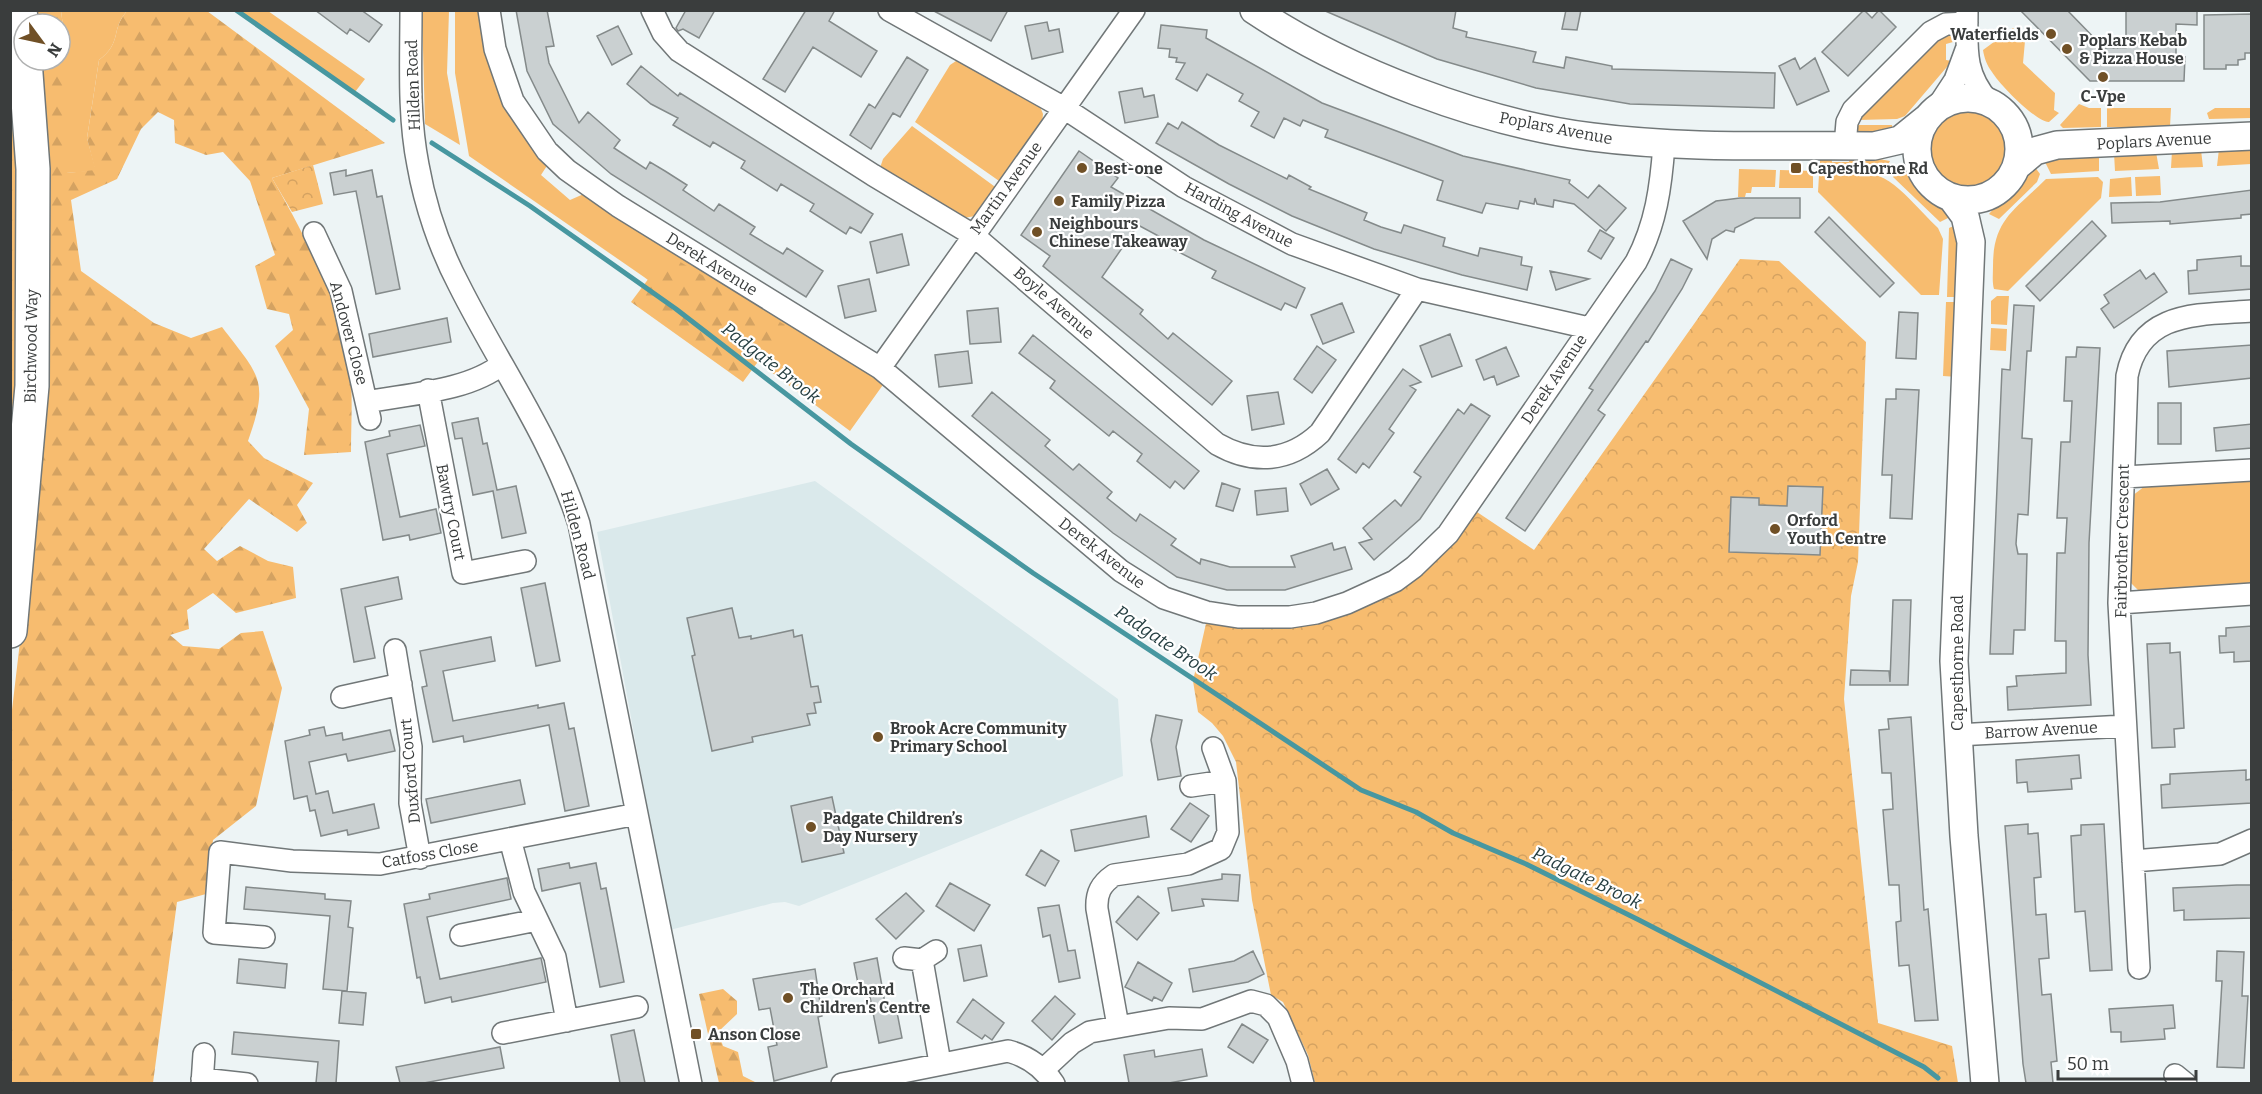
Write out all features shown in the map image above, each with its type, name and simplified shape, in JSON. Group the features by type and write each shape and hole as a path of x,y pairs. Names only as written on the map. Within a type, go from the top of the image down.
{"main road":[{"name":"Birchwood Way","path":"10,632 32,386 33,169 26,72"}],"street":[{"name":"Hilden Road","path":"411,10 411,91 417,165 436,230 458,283 552,456 579,524 691,1083"},
{"name":"Derek Avenue","path":"489,10 495,49 513,101 547,150 567,170 609,200 880,368 1121,571 1142,585 1183,606 1238,617 1290,617 1347,603 1374,591 1414,567 1448,534 1645,245 1658,204 1664,144"},
{"name":"Boyle Avenue","path":"652,10 663,33 679,51 873,175 973,235 1217,444 1238,454 1260,459 1293,453 1320,433 1417,289"},
{"name":"Harding Avenue","path":"889,10 1064,108 1184,187 1292,244 1417,289 1589,328"},
{"name":"Martin Avenue","path":"880,368 1134,10"},
{"name":"Poplars Avenue","path":"1254,10 1328,52 1442,100 1520,124 1591,137 1664,144 1874,146 1900,140 1931,114"},
{"path":"1845,146 1847,122 1853,110 1931,32 1967,16 1967,46 1972,80 2000,110 2017,133 2019,149 2016,166 2009,180 1997,191 1983,198 1967,200 1951,197 1937,190 1926,178 1919,164 1917,148 1919,133 1954,80 1967,46"},
{"path":"1931,114 1962,98 2000,110"},
{"name":"Poplars Avenue","path":"2000,110 2035,138 2057,145"},
{"name":"Poplars Avenue","path":"2016,166 2035,151 2057,145 2252,136"},
{"name":"Poplars Avenue","path":"1874,146 1904,159 1926,178"},
{"name":"Capesthorne Road","path":"1971,242 1980,216 1997,191"},
{"name":"Capesthorne Road","path":"1951,197 1965,216 1971,242 1954,661 1957,735 1985,1083"},
{"name":"Andover Close","path":"315,233 341,291 369,411 428,390 475,380 490,374 502,364"},
{"name":"Fairbrother Crescent","path":"2145,972 2133,861 2119,603 2127,375 2130,363 2142,340 2163,324 2176,319 2252,311"},
{"name":"Bawtry Court","path":"428,390 463,573 525,561"},
{"path":"2124,477 2252,470"},
{"path":"2119,603 2252,594"},
{"name":"Duxford Court","path":"395,650 411,747 411,810 420,858"},
{"path":"342,697 401,684"},
{"name":"Barrow Avenue","path":"1957,735 2125,726"},
{"path":"1118,1026 1097,909 1097,894 1106,881 1114,875 1188,864 1221,849 1228,832 1225,781 1213,748"},
{"path":"1191,786 1225,781"},
{"name":"Catfoss Close","path":"264,937 214,933 220,852 292,861 380,864 637,814"},
{"path":"510,839 524,892 555,957 567,1021"},
{"path":"2133,861 2220,854 2252,840"},
{"path":"461,935 537,920"},
{"path":"920,956 940,1063"},
{"path":"842,1083 878,1080 940,1063 1008,1051 1019,1054 1048,1076 1081,1037 1118,1026 1170,1018 1202,1019 1243,1002 1258,1002 1266,1005 1278,1017 1297,1061 1303,1083"},
{"path":"503,1033 637,1007"},
{"path":"204,1054 202,1081 247,1083"}],"shaded area":[{"name":"Brook Acre Community Primary School","path":"815,481 1118,699 1123,776 799,906 785,902 773,903 670,930 597,532"}],"green space":[{"path":"30,11 61,12 30,12"},
{"path":"127,11 119,24 114,42 99,60 87,138 96,171 66,173 66,72 72,72 72,12 61,12"},
{"path":"127,11 207,11 385,143 272,178 320,270 346,345 352,400 351,452 304,455 309,409 275,346 293,330 289,314 267,309 255,266 275,255 250,181 223,152 206,155 175,143 174,120 158,112 141,129 117,179 71,200 81,271 154,323 191,338 222,327 245,357 257,379 258,404 248,441 264,458 313,483 297,505 307,523 297,532 249,499 204,549 217,561 240,546 268,561 293,567 296,598 236,613 213,593 187,610 189,629 170,635 183,646 219,649 241,633 263,631 282,688 256,806 213,840 206,894 177,902 153,1083 11,1084 10,727 23,616 35,72 66,72 67,173 95,170 87,138 99,60 114,42 122,18"},
{"path":"236,11 268,11 365,79 355,92"},
{"path":"422,11 449,11 447,73 460,145 425,124"},
{"path":"455,11 483,11 550,161 541,175 570,200 586,193 885,382 850,431 644,277 469,156 455,73"},
{"path":"2013,28 2025,41 2023,63 2055,93 2054,110 2059,113 2049,122 2043,121 2019,102 1996,78 1986,61 1983,50"},
{"path":"1939,34 1951,34 1953,42 1946,44 1946,60 1952,61 1905,116 1897,119 1858,120 1858,117"},
{"path":"11,37 12,72 14,72 25,192 11,524"},
{"path":"959,59 1039,104 1043,114 1042,124 1002,183 915,122 950,65"},
{"path":"2079,104 2089,108 2101,108 2101,127 2063,128 2060,125"},
{"path":"1968,106 1984,109 1998,118 2007,132 2010,148 2007,164 1998,178 1984,187 1968,190 1952,187 1938,178 1929,164 1926,148 1929,132 1938,118 1952,109"},
{"path":"2107,108 2171,108 2170,127 2107,127"},
{"path":"2215,108 2251,108 2251,118 2209,119 2207,113"},
{"path":"1853,125 1892,125 1893,133 1858,133"},
{"path":"912,126 998,189 975,216 964,218 880,168 883,159"},
{"path":"2251,146 2251,164 2217,166 2219,149"},
{"path":"2201,150 2203,167 2171,168 2172,151"},
{"path":"2156,152 2159,169 2115,171 2114,153"},
{"path":"1850,154 1890,161 1886,168 1872,164 1820,165 1820,156 1831,156 1832,162 1849,162"},
{"path":"2099,154 2099,171 2051,174 2043,158"},
{"path":"2032,163 2040,174 2037,182 1999,219 1989,214"},
{"path":"313,165 323,204 292,212 272,178"},
{"path":"1899,167 1954,215 1940,222 1893,177"},
{"path":"1739,169 1776,170 1775,187 1752,187 1751,193 1746,193 1745,197 1738,197"},
{"path":"1780,170 1813,171 1813,188 1779,188"},
{"path":"1824,171 1863,171 1877,175 1900,190 1938,228 1943,239 1939,295 1921,295 1818,192 1819,175"},
{"path":"2160,176 2161,195 2136,196 2135,177"},
{"path":"2098,177 2103,182 2101,198 2008,291 1994,289 1994,250 1997,237 2008,216 2046,179"},
{"path":"2131,177 2132,196 2109,197 2110,179"},
{"path":"1958,224 1961,297 1947,297 1949,228"},
{"path":"667,254 785,325 743,382 631,302"},
{"path":"1740,259 1779,261 1866,342 1858,562 1851,596 1844,699 1878,1023 1952,1046 1958,1083 1315,1083 1308,1055 1283,1002 1271,995 1252,900 1236,762 1223,736 1198,712 1193,681 1207,619 1328,618 1474,510 1534,550"},
{"path":"1997,296 2009,296 2007,325 1991,324 1991,301"},
{"path":"1946,302 1960,302 1958,377 1943,376"},
{"path":"1991,328 2007,329 2006,351 1990,350"},
{"path":"2251,477 2251,588 2141,593 2129,581 2132,496 2145,486"},
{"path":"723,989 737,1001 737,1014 718,1032 723,1046 738,1052 743,1076 757,1083 719,1083 699,994"}],"building":[{"path":"315,10 361,10 382,25 369,42 350,29 347,34"},
{"path":"516,10 547,10 554,46 546,47 549,63 579,123 588,112 620,140 614,148 646,169 650,162 687,185 683,190 714,211 719,204 755,227 750,234 783,254 787,248 823,271 806,297 611,174 553,124 527,71"},
{"path":"686,10 715,10 699,38 683,29 678,31 676,28"},
{"path":"806,10 835,10 829,21 877,51 861,77 813,47 785,92 763,79"},
{"path":"932,10 1008,10 991,41"},
{"path":"1323,10 1456,10 1453,28 1467,32 1466,37 1536,52 1533,62 1564,68 1566,57 1612,66 1612,69 1775,73 1774,108 1630,104 1536,88 1437,59"},
{"path":"1566,10 1581,10 1577,30 1562,29"},
{"path":"1864,10 1872,18 1879,10 1896,27 1848,76 1822,52"},
{"path":"2020,10 2067,10 2104,48 2126,48 2126,10 2197,10 2197,25 2176,24 2176,57 2185,57 2184,81 2090,81"},
{"path":"2252,14 2252,53 2245,53 2245,59 2238,60 2238,65 2226,65 2226,69 2204,69 2204,15"},
{"path":"1047,22 1049,31 1059,29 1063,52 1032,59 1025,26"},
{"path":"1161,25 1207,30 1206,38 1322,103 1463,156 1570,180 1569,183 1588,198 1599,185 1626,208 1606,231 1574,204 1554,200 1553,207 1537,204 1535,198 1534,204 1520,201 1518,209 1486,203 1482,213 1437,200 1443,181 1325,137 1328,130 1303,120 1300,126 1284,118 1274,138 1251,126 1259,112 1239,101 1243,94 1207,74 1197,91 1176,79 1185,63 1176,62 1177,58 1169,57 1170,49 1158,48"},
{"path":"618,26 632,54 612,65 597,36"},
{"path":"907,57 928,70 900,117 893,113 871,149 850,135 869,104 875,108"},
{"path":"1795,58 1800,69 1815,58 1829,91 1797,105 1779,66"},
{"path":"641,66 678,96 680,93 873,214 861,233 850,227 846,234 810,211 814,204 781,184 777,191 741,168 745,161 713,142 710,147 673,125 678,118 651,104 627,84"},
{"path":"1142,88 1144,97 1154,95 1158,117 1125,123 1119,92"},
{"path":"1182,122 1219,145 1287,179 1289,175 1311,187 1309,189 1367,213 1364,220 1381,227 1401,233 1404,225 1445,238 1443,246 1478,256 1480,248 1522,257 1521,265 1532,267 1527,290 1462,275 1374,249 1292,216 1156,143 1168,123 1178,129"},
{"path":"1079,151 1118,178 1111,187 1204,240 1305,288 1296,308 1285,303 1281,310 1212,278 1216,271 1163,244 1166,240 1138,225 1102,277 1143,310 1140,314 1168,339 1173,333 1232,381 1212,405 1043,266 1050,256 1021,235"},
{"path":"346,170 346,176 372,170 377,197 382,196 400,289 376,294 356,191 334,195 330,173"},
{"path":"2252,190 2252,214 2241,215 2241,218 2170,224 2170,221 2112,223 2111,203 2160,202"},
{"path":"1740,198 1800,198 1800,218 1755,218 1735,228 1734,232 1726,230 1712,239 1707,259 1683,221 1716,201"},
{"path":"1829,217 1894,283 1880,297 1815,232"},
{"path":"2092,221 2106,236 2040,301 2026,286"},
{"path":"1600,230 1614,238 1601,259 1588,251"},
{"path":"902,234 909,265 877,273 870,242"},
{"path":"2241,256 2241,266 2252,266 2252,289 2189,294 2188,271 2197,270 2197,260"},
{"path":"1671,259 1692,269 1682,289 1648,342 1646,341 1598,410 1605,415 1525,531 1506,518 1593,390 1589,388 1655,291"},
{"path":"2140,270 2146,279 2154,273 2167,292 2114,328 2101,309 2109,303 2104,295"},
{"path":"1550,271 1589,279 1556,290"},
{"path":"869,279 876,311 845,318 838,286"},
{"path":"1342,303 1354,332 1323,344 1311,315"},
{"path":"2014,305 2034,306 2031,351 2027,351 2022,438 2032,439 2028,515 2018,514 2016,544 2018,554 2027,554 2025,630 2014,630 2013,654 1990,654 2002,369 2010,370"},
{"path":"998,308 1001,342 970,344 967,311"},
{"path":"1899,312 1918,313 1916,359 1896,358"},
{"path":"447,318 451,342 373,357 369,334"},
{"path":"1450,334 1462,366 1432,377 1420,346"},
{"path":"1033,335 1199,471 1184,489 1175,481 1170,488 1137,461 1142,454 1113,431 1109,436 1050,388 1055,381 1019,353"},
{"path":"2252,345 2252,378 2169,387 2167,351"},
{"path":"1317,346 1336,360 1312,393 1294,379"},
{"path":"1506,347 1519,376 1497,385 1494,376 1484,380 1476,360"},
{"path":"2077,347 2100,348 2089,543 2088,655 2091,705 2008,710 2007,687 2017,686 2016,676 2066,673 2066,641 2055,641 2057,553 2065,553 2067,518 2057,518 2061,442 2070,442 2072,401 2064,401 2066,357 2076,357"},
{"path":"968,351 972,383 939,387 935,355"},
{"path":"1403,369 1421,382 1410,386 1416,390 1389,429 1394,433 1369,468 1363,463 1356,473 1338,459"},
{"path":"1896,389 1919,390 1912,519 1890,518 1892,475 1882,475 1886,399 1896,399"},
{"path":"992,392 1050,440 1045,446 1073,470 1079,464 1112,492 1107,498 1136,521 1140,514 1176,539 1171,545 1200,564 1201,559 1230,567 1295,567 1291,556 1332,543 1334,550 1345,547 1352,569 1285,590 1227,590 1177,577 1113,533 972,416"},
{"path":"1278,392 1284,424 1252,430 1247,396"},
{"path":"2158,403 2181,403 2181,444 2158,444"},
{"path":"1471,404 1490,416 1420,519 1374,560 1359,543 1372,539 1363,528 1395,500 1401,506 1421,477 1414,472 1458,409 1464,414"},
{"path":"478,418 483,444 487,443 497,490 516,486 526,533 502,538 493,491 473,495 462,438 455,439 452,423"},
{"path":"2252,424 2252,448 2216,451 2214,428"},
{"path":"420,425 425,446 387,454 400,517 436,509 441,533 410,540 409,535 383,540 365,442 390,436 389,431"},
{"path":"1327,469 1339,489 1311,505 1300,484"},
{"path":"1222,483 1240,489 1233,511 1216,506"},
{"name":"Orford Youth Centre","path":"1788,486 1823,487 1820,555 1729,552 1731,497 1759,498 1759,505 1787,506"},
{"path":"1286,488 1288,511 1257,515 1255,491"},
{"path":"398,577 402,599 365,607 375,658 354,662 341,589"},
{"path":"545,583 560,661 536,666 521,588"},
{"path":"1893,600 1911,600 1908,685 1850,685 1851,670 1889,671 1890,682"},
{"path":"732,608 739,638 751,636 751,639 793,630 794,637 802,635 811,687 818,686 821,702 814,703 816,713 807,714 810,725 752,737 753,742 712,751 692,656 695,655 687,618"},
{"path":"2252,626 2252,661 2234,662 2234,652 2220,653 2219,636 2226,636 2226,628"},
{"path":"491,637 495,661 443,671 453,721 538,705 538,708 564,703 569,729 574,728 589,806 565,811 549,725 464,742 463,736 433,742 422,687 427,686 420,651"},
{"path":"2170,643 2170,653 2180,652 2184,728 2174,729 2175,747 2152,748 2147,644"},
{"path":"1156,715 1182,720 1176,747 1181,776 1158,780 1151,740"},
{"path":"1911,717 1924,910 1928,909 1938,1020 1915,1021 1909,965 1899,966 1896,922 1901,921 1899,885 1889,885 1883,810 1893,809 1891,773 1882,773 1879,730 1889,729 1888,719"},
{"path":"324,727 326,736 342,733 343,740 390,730 395,751 348,761 346,754 309,762 316,794 328,791 333,813 374,804 379,828 348,835 347,830 321,836 315,810 310,811 307,796 294,799 285,741 310,735 309,730"},
{"path":"2079,755 2081,778 2071,779 2072,789 2028,792 2027,782 2017,783 2016,760"},
{"path":"2246,770 2246,780 2252,779 2252,803 2162,808 2161,785 2170,784 2170,774"},
{"path":"520,780 525,804 431,823 426,799"},
{"name":"Padgate Children’s Day Nursery","path":"832,797 844,853 802,862 791,806"},
{"path":"1190,803 1209,816 1191,842 1171,829"},
{"path":"1146,816 1149,837 1075,851 1071,830"},
{"path":"2028,824 2028,834 2038,833 2041,877 2034,878 2036,915 2046,914 2049,958 2039,959 2042,995 2051,994 2057,1061 2051,1062 2053,1083 2026,1083 2023,1064 2005,826"},
{"path":"2104,824 2112,970 2090,971 2085,911 2075,912 2071,836 2081,835 2081,825"},
{"path":"1041,850 1059,861 1045,886 1026,875"},
{"path":"569,863 570,868 596,863 601,889 606,888 624,982 600,987 580,883 542,891 538,869"},
{"path":"1222,874 1240,875 1238,901 1202,899 1204,906 1172,911 1168,888 1222,879"},
{"path":"507,878 511,899 427,917 440,979 541,958 546,982 452,1002 451,997 425,1003 420,977 417,978 404,904 430,899 429,894"},
{"path":"950,883 990,905 974,931 936,906"},
{"path":"2252,885 2252,918 2184,920 2184,910 2174,911 2173,888"},
{"path":"246,887 325,894 325,899 351,901 348,927 353,928 347,991 323,989 330,916 244,909"},
{"path":"906,893 924,911 896,939 876,919"},
{"path":"1138,896 1159,913 1137,940 1116,922"},
{"path":"1059,905 1068,951 1075,950 1080,978 1059,982 1050,935 1043,937 1038,908"},
{"path":"981,945 987,976 964,981 958,949"},
{"path":"1253,951 1264,974 1248,982 1193,992 1189,969 1234,961"},
{"path":"2217,951 2244,952 2242,996 2248,996 2244,1068 2217,1067 2222,981 2216,981"},
{"path":"877,958 886,1009 896,1007 902,1038 879,1043 869,992 860,994 854,963"},
{"path":"239,959 287,964 285,988 237,983"},
{"path":"1138,962 1172,983 1162,1001 1154,997 1152,1001 1125,987"},
{"path":"815,969 822,1016 818,1017 827,1067 774,1081 768,1047 777,1045 770,1008 759,1010 753,979"},
{"path":"342,991 366,993 363,1025 339,1023"},
{"path":"1055,996 1075,1014 1052,1040 1032,1021"},
{"path":"973,999 1004,1023 992,1040 985,1035 982,1039 957,1022"},
{"path":"2173,1005 2175,1028 2164,1029 2165,1039 2121,1042 2121,1032 2111,1032 2109,1009"},
{"path":"1242,1024 1268,1040 1253,1063 1228,1047"},
{"path":"634,1030 645,1083 620,1083 611,1035"},
{"path":"234,1032 339,1041 336,1083 316,1083 318,1062 232,1054"},
{"path":"500,1047 504,1068 424,1083 400,1083 396,1067"},
{"path":"1202,1049 1207,1076 1169,1083 1129,1083 1124,1055 1154,1050 1155,1057"}],"waterway":[{"name":"Padgate Brook","path":"236,10 393,120"},
{"name":"Padgate Brook","path":"432,143 530,206 676,309 851,444 1033,573 1361,790 1416,812 1453,833 1526,864 1639,920 1924,1067 1938,1078"}],"place":[{"name":"Waterfields","path":"2051,34"},
{"name":"Poplars Kebab & Pizza House","path":"2067,49"},
{"name":"C-Vpe","path":"2103,77"},
{"name":"Best-one","path":"1082,168"},
{"name":"Capesthorne Rd","path":"1796,168"},
{"name":"Family Pizza","path":"1059,201"},
{"name":"Neighbours Chinese Takeaway","path":"1037,232"},
{"name":"Orford Youth Centre","path":"1775,529"},
{"name":"Brook Acre Community Primary School","path":"878,737"},
{"name":"Padgate Children’s Day Nursery","path":"811,827"},
{"name":"The Orchard Children's Centre","path":"788,998"},
{"name":"Anson Close","path":"696,1034"}]}
